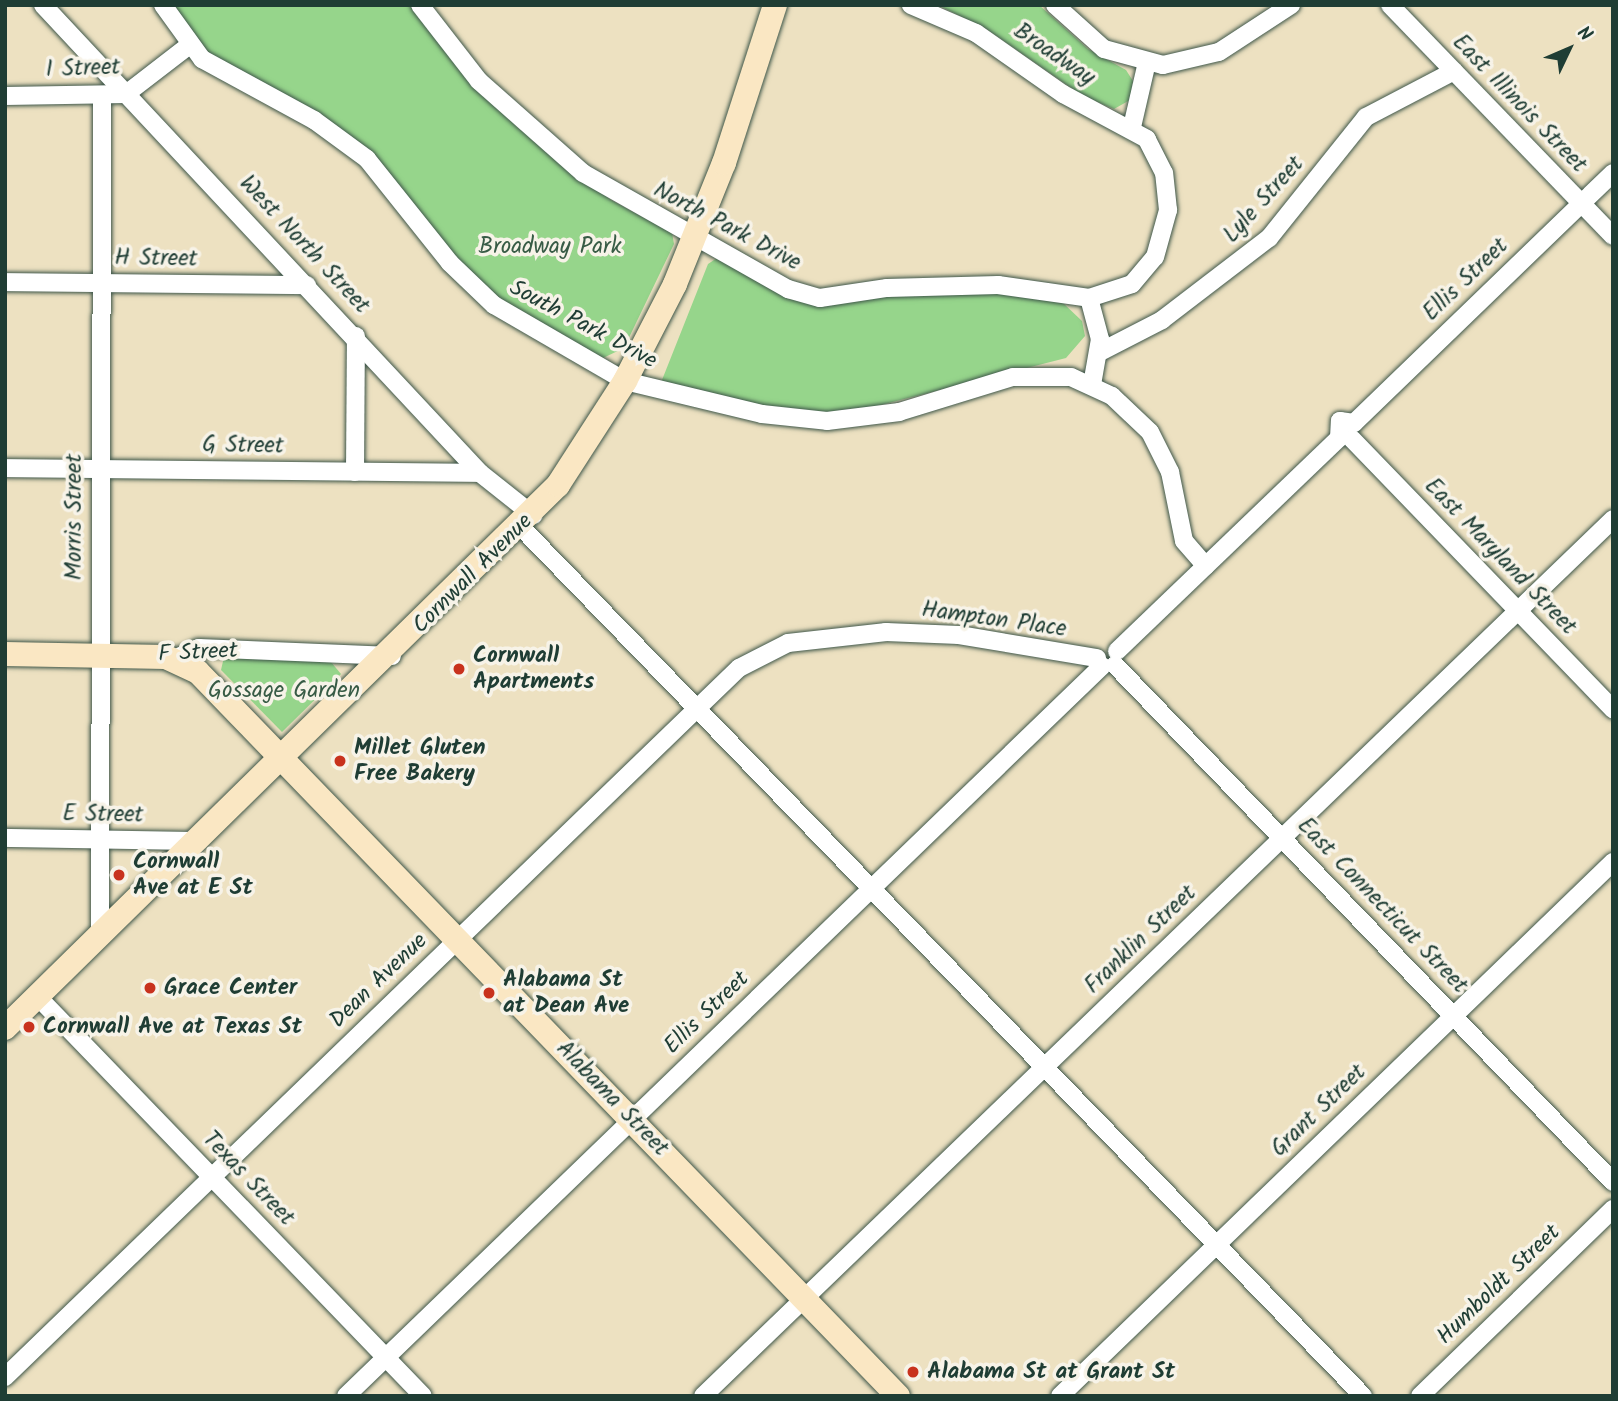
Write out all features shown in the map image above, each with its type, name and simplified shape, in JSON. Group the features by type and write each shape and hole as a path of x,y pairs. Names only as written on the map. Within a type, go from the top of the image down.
{"main road":[{"name":"Cornwall Avenue","path":"7,1025 391,656 527,521 573,465 625,381 695,235 775,5"},
{"name":"F Street","path":"5,654 174,659"},
{"name":"Alabama Street","path":"174,659 208,681 898,1396"}],"street":[{"name":"West North Street","path":"43,5 356,336 695,705 1363,1396"},
{"name":"South Park Drive","path":"163,5 188,46 223,74 350,145 397,191 477,291 625,381 762,414 827,421 899,412 1013,377 1059,374 1092,385"},
{"name":"North Park Drive","path":"420,5 479,81 550,147 612,193 695,235 769,280 810,296 998,285 1089,298"},
{"name":"Broadway","path":"911,5 985,38 1063,94 1132,127"},
{"name":"Broadway","path":"1055,5 1097,45 1147,62 1207,57 1291,5"},
{"name":"East Illinois Street","path":"1390,5 1613,236"},
{"name":"I Street","path":"5,96 102,97 126,94 188,46"},
{"path":"1147,62 1132,127 1151,144 1164,173 1164,233 1140,277 1113,294 1089,298 1100,352 1092,385 1150,432 1170,472 1184,541 1206,566"},
{"name":"Lyle Street","path":"1100,352 1162,320 1269,238 1366,117 1454,71"},
{"name":"Morris Street","path":"100,937 99,282 102,97"},
{"name":"Ellis Street","path":"346,1396 1108,660 1348,433 1613,173"},
{"name":"H Street","path":"5,282 307,285"},
{"path":"355,472 356,336"},
{"name":"East Maryland Street","path":"1348,433 1613,709"},
{"name":"G Street","path":"5,468 480,473"},
{"name":"Franklin Street","path":"703,1396 1613,519"},
{"name":"Hampton Place","path":"695,705 767,651 849,634 959,635 1108,660"},
{"name":"F Street","path":"174,659 199,648 391,656"},
{"name":"East Connecticut Street","path":"1108,660 1613,1182"},
{"name":"Dean Avenue","path":"5,1377 458,939 695,705"},
{"name":"E Street","path":"5,838 200,841"},
{"name":"Grant Street","path":"1060,1396 1613,862"},
{"name":"Texas Street","path":"38,997 423,1396"},
{"name":"Humboldt Street","path":"1420,1396 1613,1209"}],"green space":[{"name":"Broadway Park","path":"171,5 410,5 517,127 611,200 672,233 674,244 624,348 603,358 507,306 464,269 382,165 226,68 198,45"},
{"path":"938,5 1039,5 1088,49 1126,70 1133,81 1130,100 1114,109 1083,96 988,30"},
{"path":"717,258 775,291 867,297 972,289 1062,302 1082,321 1085,336 1066,358 849,413 785,411 660,385 708,264"},
{"name":"Gossage Garden","path":"224,657 331,662 341,674 282,732 221,670"}],"place":[{"name":"Cornwall Apartments","path":"459,669"},
{"name":"Millet Gluten Free Bakery","path":"340,761"},
{"name":"Cornwall Ave at E St","path":"119,875"},
{"name":"Grace Center","path":"150,988"},
{"name":"Alabama St at Dean Ave","path":"489,993"},
{"name":"Cornwall Ave at Texas St","path":"29,1027"},
{"name":"Alabama St at Grant St","path":"913,1372"}]}
